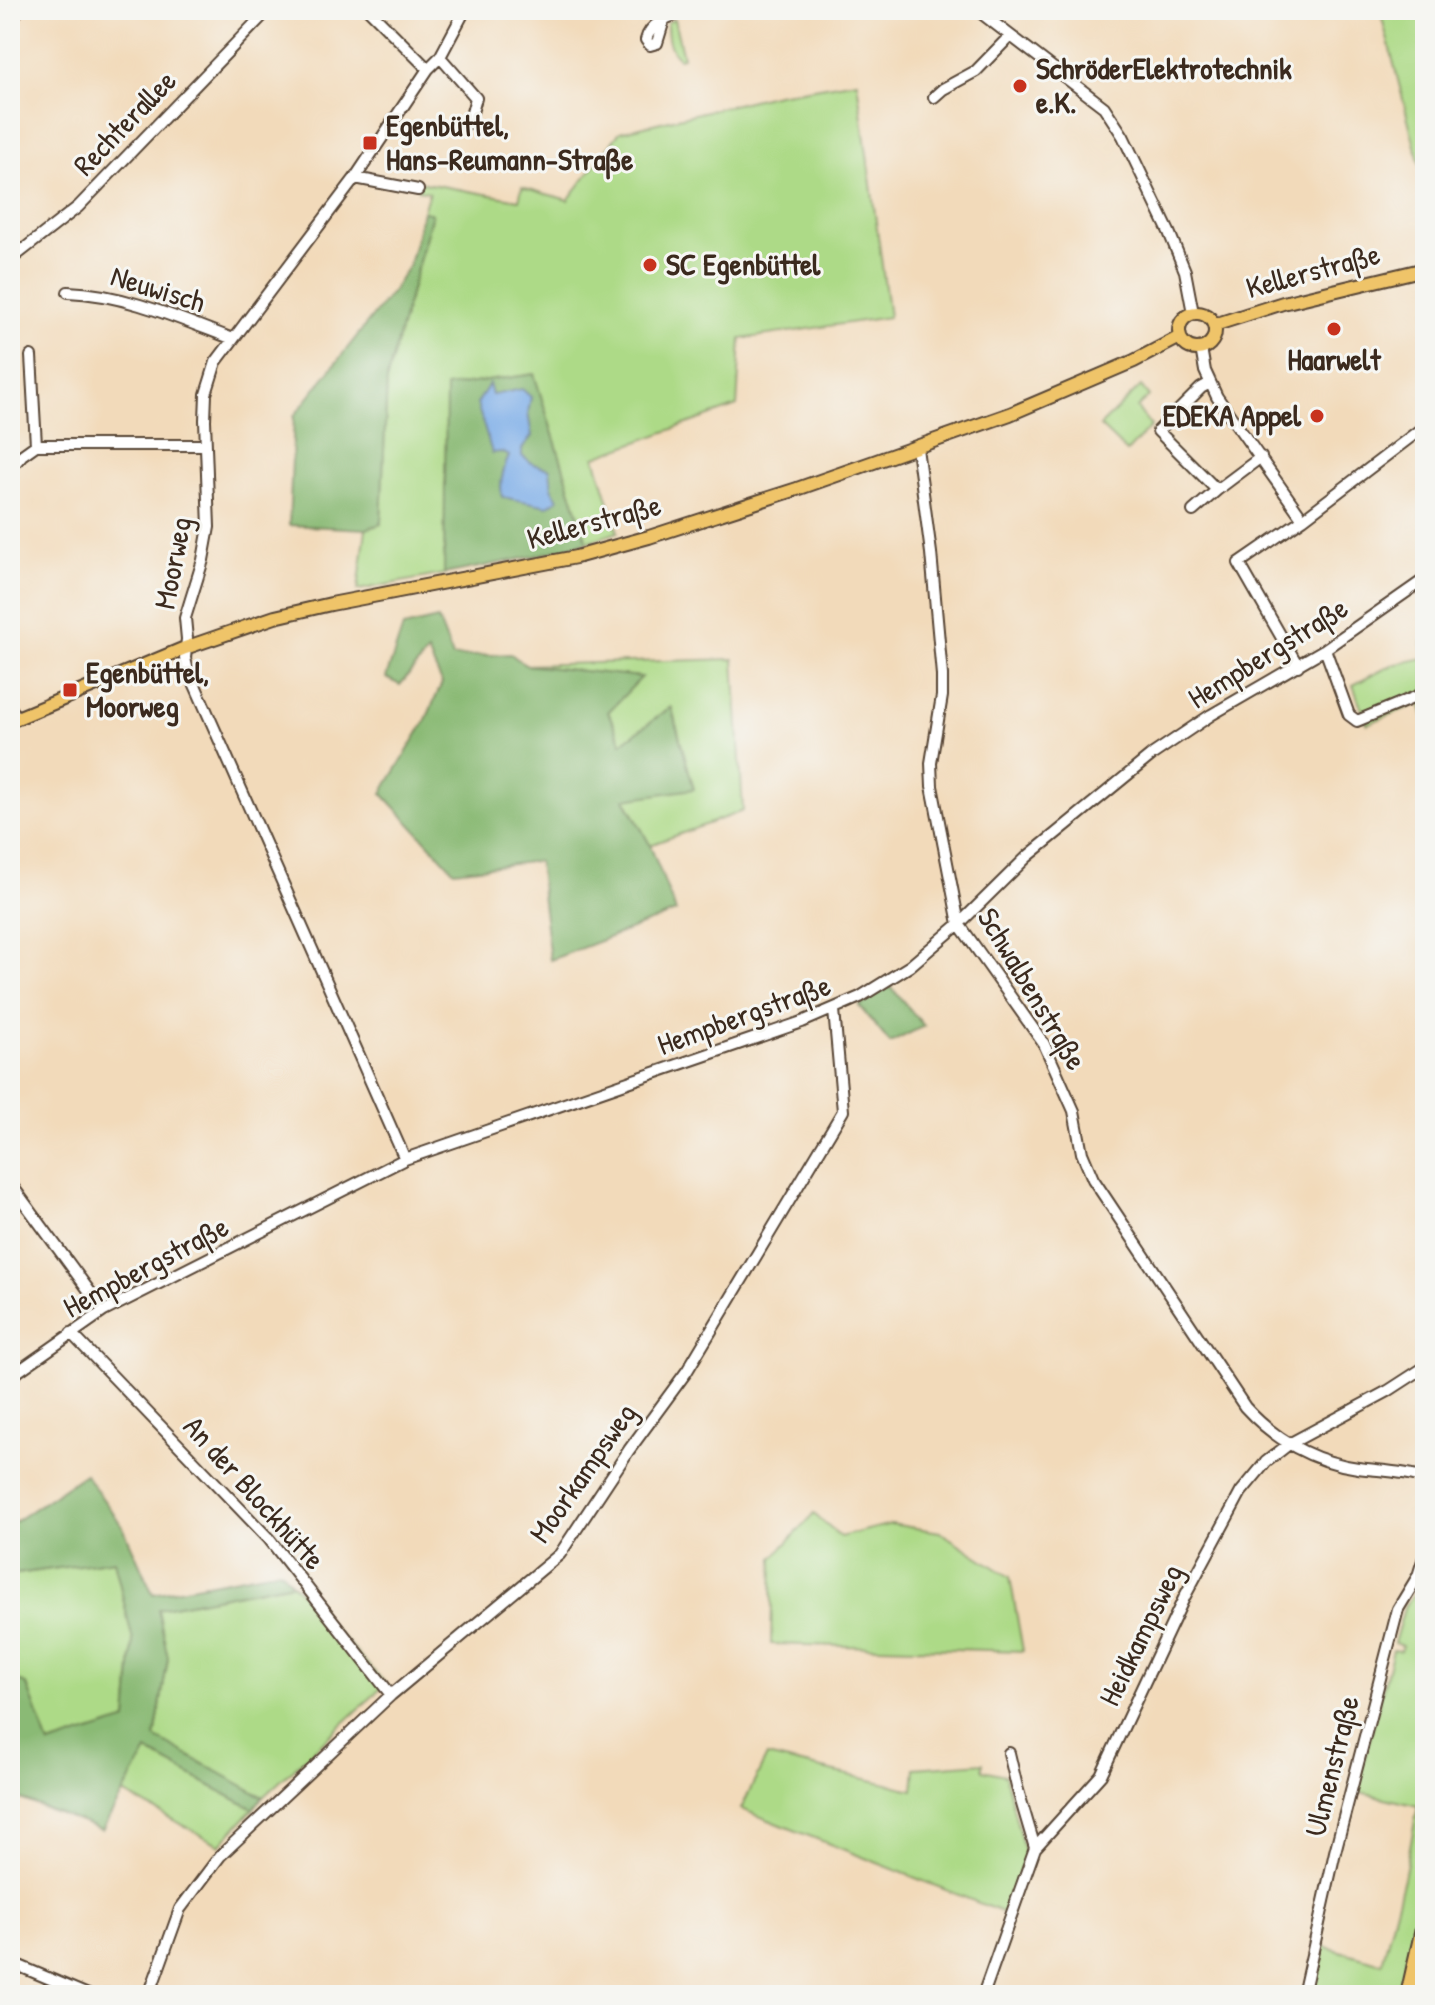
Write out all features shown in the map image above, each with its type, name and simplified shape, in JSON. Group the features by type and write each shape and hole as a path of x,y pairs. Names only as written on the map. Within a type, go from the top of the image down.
{"highway":[{"path":"1408,1995 1425,1920"},
{"path":"1421,1995 1425,1981"}],"main road":[{"name":"Kellerstraße","path":"1214,325 1283,303 1425,269"},
{"name":"Kellerstraße","path":"1193,313 1206,315 1214,325 1210,343 1201,348"},
{"path":"1193,313 1183,320 1180,337 1188,346 1201,348"},
{"name":"Kellerstraße","path":"12,715 185,648 286,615 529,567 624,544 917,448 1010,414 1154,352 1180,337"}],"street":[{"path":"10,19 19,10"},
{"name":"Rechterallee","path":"10,260 78,207 268,10"},
{"path":"369,10 428,69"},
{"name":"Moorweg","path":"405,1159 187,667 185,618 203,560 209,527 206,394 216,362 355,178 428,69 440,57 465,10"},
{"path":"664,20 695,10"},
{"path":"977,10 1104,107 1123,136 1169,232 1185,271 1193,313"},
{"path":"934,97 976,71 1010,36"},
{"path":"440,57 476,98 469,123 460,126"},
{"path":"355,178 418,190"},
{"name":"Neuwisch","path":"68,292 92,293 166,314 233,339"},
{"path":"1201,348 1210,383 1231,419 1239,426 1303,519"},
{"path":"31,356 36,445"},
{"path":"1210,383 1201,388 1158,431 1217,490"},
{"path":"1298,666 1239,563 1303,519 1425,426"},
{"path":"10,469 36,445 205,445"},
{"name":"Schwalbenstraße","path":"917,448 942,675 942,696 931,763 932,786 959,924 1044,1044 1074,1111 1082,1153 1093,1179 1245,1407 1272,1434 1333,1463 1425,1478"},
{"path":"1193,511 1261,457"},
{"name":"Hempbergstraße","path":"10,1377 104,1311 405,1159 834,1010 892,979 959,924 1027,857 1153,754 1211,715 1325,649 1425,579"},
{"path":"1325,649 1349,715 1357,721 1425,693"},
{"name":"Moorkampsweg","path":"149,1995 180,1909 220,1856 391,1695 560,1554 643,1430 687,1371 843,1111 834,1010"},
{"path":"10,1183 104,1311"},
{"name":"An der Blockhütte","path":"71,1333 269,1539 391,1695"},
{"name":"Heidkampsweg","path":"983,1995 1035,1848 1101,1775 1149,1670 1228,1513 1252,1477 1289,1444 1388,1391 1425,1367"},
{"name":"Ulmenstraße","path":"1303,1995 1359,1757 1398,1609 1418,1576 1425,1554"},
{"path":"1009,1753 1035,1848"},
{"path":"10,1962 88,1995"}],"green space":[{"path":"1380,10 1425,10 1425,185"},
{"path":"674,19 683,57 679,58 672,51 668,37 667,23"},
{"name":"SC Egenbüttel","path":"857,81 889,317 741,339 737,406 595,457 618,532 587,542 534,374 447,387 444,574 358,590 366,529 381,524 387,378 432,214 423,211 429,192 418,190 419,182 519,200 522,187 568,200 620,132 777,94"},
{"path":"423,211 432,214 387,378 381,524 366,529 289,525 294,416 394,289 409,265"},
{"path":"534,374 587,542 444,574 446,387"},
{"path":"1141,386 1149,396 1137,408 1151,426 1127,452 1100,426"},
{"path":"438,619 453,657 511,654 525,665 642,677 608,712 622,743 671,707 694,789 625,799 650,845 676,912 550,960 538,861 454,871 382,793 425,722 442,683 428,652 400,685 386,678 403,627"},
{"path":"1425,641 1425,719 1420,703 1367,724 1353,685 1392,665 1424,658 1422,642"},
{"path":"734,659 743,811 650,845 625,798 693,789 672,708 622,743 608,712 641,677 525,665"},
{"path":"890,986 924,1026 890,1043 859,1006"},
{"path":"85,1474 123,1527 153,1594 280,1570 292,1583 158,1609 168,1658 155,1737 263,1797 253,1809 147,1751 102,1830 10,1795 10,1675 27,1685 49,1745 127,1720 133,1641 114,1560 10,1575 10,1525"},
{"path":"814,1514 840,1537 891,1524 940,1532 1010,1577 1023,1651 771,1644 773,1558"},
{"path":"114,1560 133,1641 127,1721 49,1745 27,1686 10,1675 10,1575"},
{"path":"1425,1572 1425,1877 1397,1995 1307,1995 1319,1945 1382,1963 1404,1878 1418,1806 1356,1791 1393,1650 1401,1651 1402,1646 1394,1643 1405,1605 1421,1585"},
{"path":"292,1583 386,1684 263,1797 155,1738 168,1658 157,1609"},
{"path":"147,1751 253,1809 220,1845 123,1793"},
{"path":"767,1756 913,1790 915,1768 983,1763 983,1770 1005,1775 1025,1855 1004,1913 741,1809"}],"water":[{"path":"489,384 492,395 522,389 531,397 528,413 532,436 522,449 522,456 533,464 550,469 552,489 558,499 548,506 502,497 502,476 509,456 502,452 492,453 477,404"}],"place":[{"name":"SchröderElektrotechnik e.K.","path":"1020,86"},
{"name":"Egenbüttel, Hans-Reumann-Straße","path":"370,143"},
{"name":"SC Egenbüttel","path":"650,265"},
{"name":"Haarwelt","path":"1334,329"},
{"name":"EDEKA Appel","path":"1317,416"},
{"name":"Egenbüttel, Moorweg","path":"70,690"}]}
